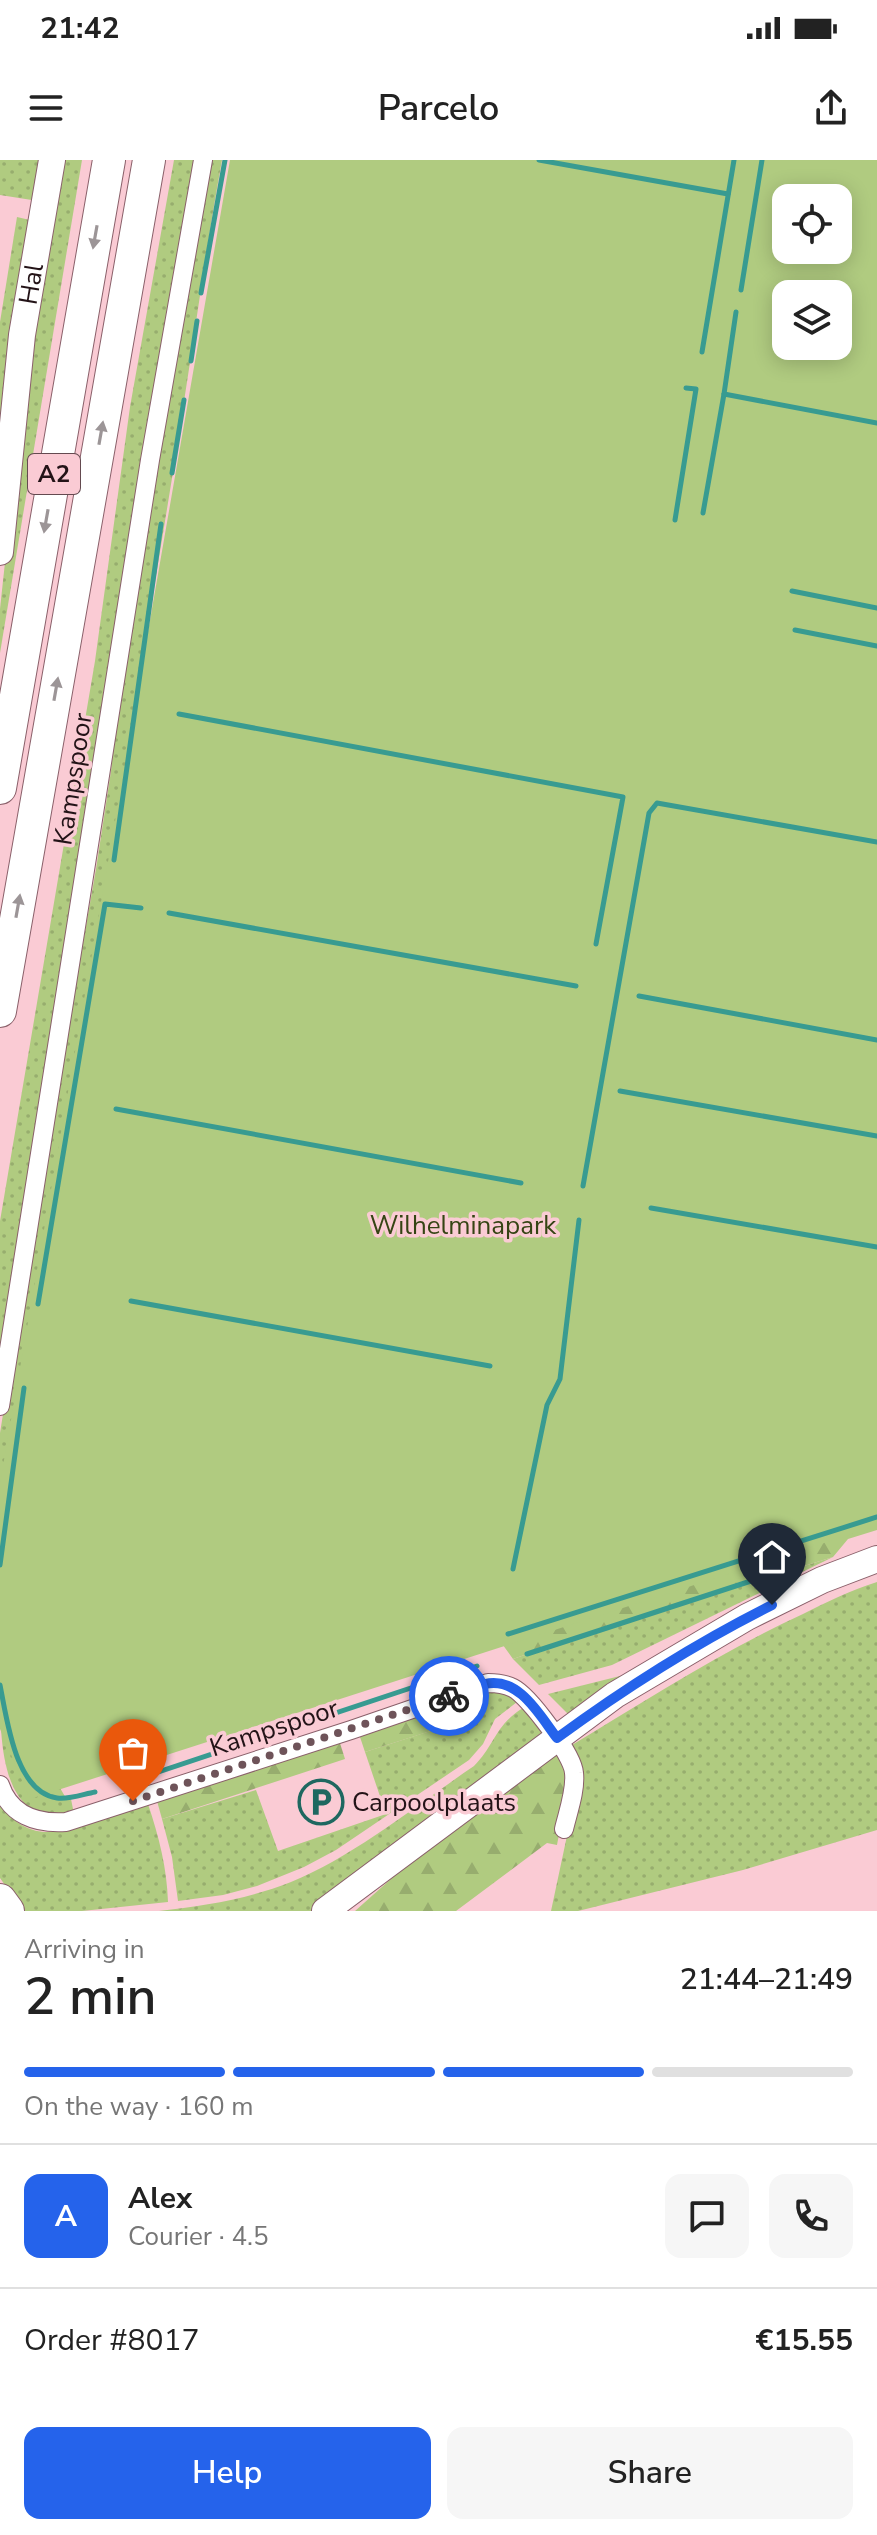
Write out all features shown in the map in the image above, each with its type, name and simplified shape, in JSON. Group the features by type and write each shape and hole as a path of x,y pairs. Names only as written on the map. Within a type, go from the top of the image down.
{"highway":[{"name":"A2","path":"0,788 109,160"},
{"name":"A2","path":"0,1011 149,160"},
{"path":"0,1900 8,1911"}],"main road":[{"name":"Hal","path":"0,552 22,335 52,160"},
{"path":"325,1911 615,1695 736,1624 822,1580 877,1559"},
{"path":"347,1911 415,1845"}],"street":[{"name":"Kampspoor","path":"0,1406 150,460 203,160"},
{"name":"Kampspoor","path":"0,1785 17,1811 26,1817 38,1822 66,1822 488,1683 503,1684 527,1699 557,1738 575,1772 564,1829"}],"green space":[{"path":"0,160 45,160 38,201 0,195"},
{"path":"60,160 82,160 0,653 0,609 27,357"},
{"path":"174,160 195,160 0,1356 0,1221 95,661 130,407"},
{"path":"204,160 222,160 0,1584 0,1433 96,869 111,771 121,669"},
{"name":"Wilhelminapark","path":"230,160 877,160 877,1526 30,1799 0,1729 0,1483"},
{"path":"17,217 34,221 0,459 0,322"},
{"path":"877,1510 877,1530 848,1539 833,1557 513,1659 500,1641"},
{"path":"833,1557 612,1665 539,1685 513,1659 585,1634"},
{"path":"877,1582 877,1830 743,1870 578,1911 551,1911 578,1784 567,1748 742,1644"},
{"path":"644,1670 572,1718 548,1694"},
{"path":"0,1684 67,1800 71,1799 74,1814 50,1816 31,1809 18,1795 9,1777 4,1755"},
{"path":"492,1691 517,1702 495,1719 483,1744 469,1760 336,1850 257,1886 223,1895 178,1901 172,1857 162,1819 256,1790 278,1851 386,1814 365,1752 486,1713 480,1694"},
{"path":"480,1694 487,1713 365,1752 359,1734"},
{"path":"523,1708 549,1734 314,1911 159,1911 259,1893 291,1882 338,1859 474,1766 506,1721"},
{"path":"339,1740 345,1759 162,1819 157,1801"},
{"path":"557,1754 570,1775 557,1845 547,1843 456,1911 355,1911 419,1854"},
{"path":"148,1804 162,1853 168,1902 82,1911 23,1911 0,1878 0,1805 22,1825 33,1830 55,1832"}],"waterway":[{"path":"201,293 225,160"},
{"path":"539,160 728,194"},
{"path":"702,352 734,160"},
{"path":"741,290 762,160"},
{"path":"703,513 736,312"},
{"path":"191,361 197,321"},
{"path":"675,520 696,389 686,388"},
{"path":"724,394 877,423"},
{"path":"172,473 184,400"},
{"path":"114,860 161,524"},
{"path":"792,591 877,608"},
{"path":"795,630 877,646"},
{"path":"179,714 623,797 596,944"},
{"path":"583,1186 649,813 657,803 877,842"},
{"path":"38,1304 105,904 141,908"},
{"path":"169,913 576,986"},
{"path":"639,996 877,1040"},
{"path":"620,1091 877,1136"},
{"path":"116,1109 521,1183"},
{"path":"651,1208 877,1247"},
{"path":"513,1569 547,1405 560,1379 579,1220"},
{"path":"131,1301 490,1366"},
{"path":"0,1565 24,1388"},
{"path":"508,1634 877,1517"},
{"path":"527,1654 754,1580"},
{"path":"134,1780 477,1666"},
{"path":"0,1685 15,1752 31,1783 43,1793 57,1798 95,1792"}],"way so far":[{"path":"133,1801 449,1696"}],"place":[{"name":"Carpoolplaats","path":"321,1802"}],"route":[{"path":"449,1696 488,1683 503,1684 527,1699 557,1738 615,1695 660,1667 772,1605"}]}
